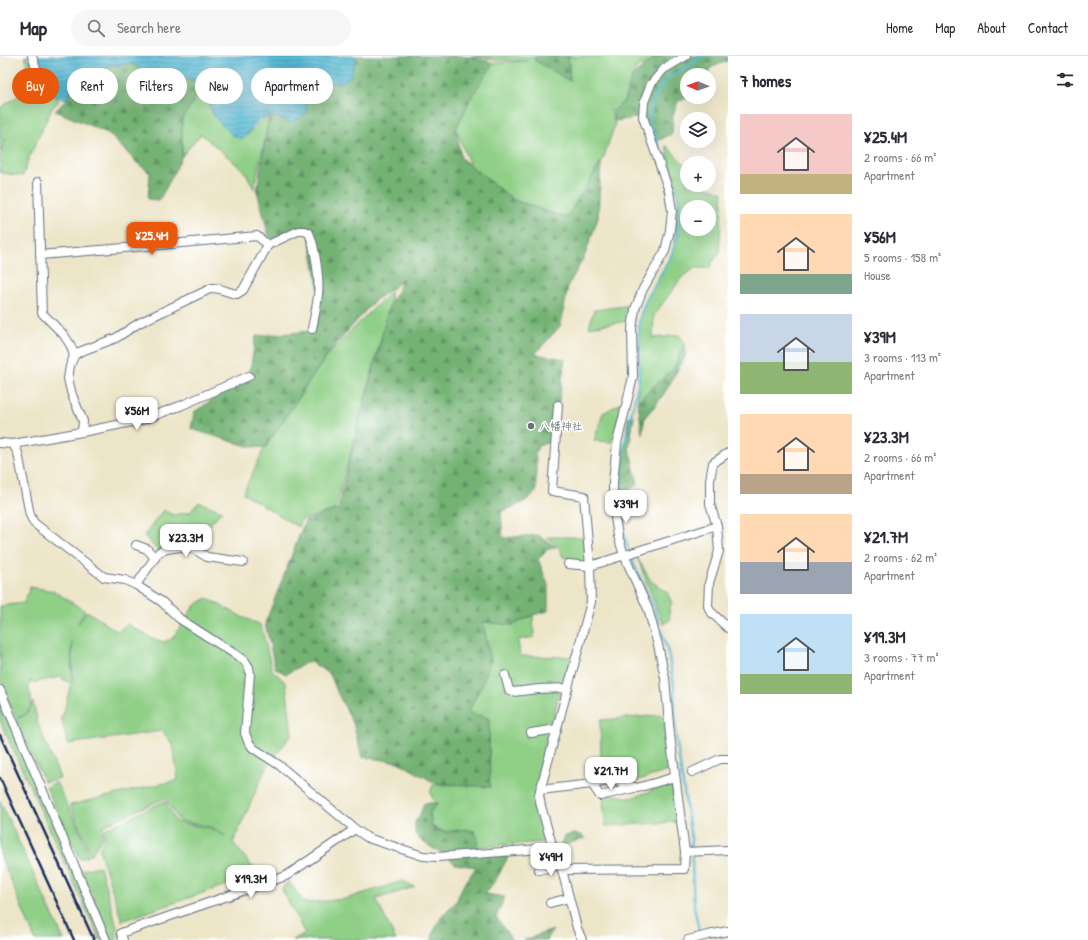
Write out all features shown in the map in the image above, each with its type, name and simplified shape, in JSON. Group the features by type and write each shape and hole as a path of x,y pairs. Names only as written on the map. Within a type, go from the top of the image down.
{"street":[{"path":"32,56 36,68"},
{"path":"539,870 561,868 684,868 685,852 670,735 665,678 648,609 624,555 618,536 613,505 613,482 617,443 633,377 632,328 635,309 643,289 664,251 670,230 672,211 669,191 644,117 644,102 651,84 664,70 686,56"},
{"path":"38,182 42,312 64,335 71,346 74,356"},
{"path":"82,432 83,421 72,395 68,379 70,366 74,356 79,352 116,338 138,324 212,288 219,288 237,294 243,290 268,245 298,231 309,233 313,240 319,283 319,294 312,329"},
{"path":"40,255 257,236 268,245"},
{"path":"0,443 13,444 142,420 180,406 249,376"},
{"path":"558,405 552,491 584,496 590,566 590,602 539,795 577,928 582,940"},
{"path":"13,444 18,453 30,515 34,523 104,577 125,580 136,585 162,602 180,618 244,660 249,668 250,674 245,733 248,741 253,748 279,765 355,829 368,838 423,856 554,848"},
{"path":"728,453 713,463 710,480 710,504 717,526 719,551 709,583 708,606 710,611 728,628"},
{"path":"568,564 590,566 717,526"},
{"path":"136,545 147,549 155,558"},
{"path":"136,585 159,552 168,549 180,547 192,548 207,556 243,562"},
{"path":"505,675 509,690 513,692 539,688 568,688"},
{"path":"0,690 106,940"},
{"path":"530,733 557,728"},
{"path":"692,772 720,759 728,759"},
{"path":"592,784 600,796 638,788 675,777"},
{"path":"540,790 614,780 635,788"},
{"path":"122,940 121,933 286,876 355,829"},
{"path":"685,852 728,850"},
{"path":"550,903 569,898"},
{"path":"692,939 728,931"}],"green space":[{"path":"25,56 40,56 43,68 28,68"},
{"path":"355,56 466,56 494,63 469,101 456,129 461,158 514,200 566,218 601,162 598,218 585,255 568,286 561,325 535,354 565,359 553,441 538,446 535,454 536,492 524,502 501,512 503,538 538,535 556,547 546,550 538,559 548,585 548,611 533,615 513,625 483,622 491,660 482,685 468,712 489,718 490,787 435,783 398,762 362,757 353,723 338,694 330,674 309,661 286,674 275,668 265,623 305,521 338,509 358,424 379,349 388,309 402,281 374,301 329,352 265,448 247,446 191,429 194,412 249,376 256,336 313,331 319,292 309,233 295,230 271,244 257,191 269,116 286,104 333,104 333,71"},
{"path":"471,56 537,56 570,80 568,56 665,56 637,67 624,101 613,111 610,109 615,124 601,165 566,218 514,200 471,168 456,129 474,91 494,63 528,61 495,60"},
{"path":"537,56 568,56 570,81 534,60"},
{"path":"727,56 727,61 710,68 680,68 680,100 678,101 673,115 672,134 655,142 643,117 614,121 613,111 624,101 632,77 655,57"},
{"path":"131,63 140,68 126,68 126,104 187,104 187,79 195,81 195,99 182,120 182,156 159,200 148,199 150,173 136,162 108,133 55,111 67,99 67,104 118,104 118,68 101,68 105,66"},
{"path":"195,99 195,104 211,104 243,139 264,118 269,120 254,189 247,175 201,134 182,156 182,120"},
{"path":"12,100 12,104 56,104 52,108 28,160 23,176 0,172 0,157 6,138 0,152 0,108"},
{"path":"666,145 680,160 680,192 716,192 716,190 723,192 719,253 709,268 695,268 683,276 654,315 653,338 679,335 685,343 674,368 638,401 639,320 646,300 673,252 678,201"},
{"path":"390,292 391,301 335,510 301,520 298,527 243,493 269,438 329,353"},
{"path":"632,305 628,321 589,327 594,310"},
{"path":"685,343 685,357 665,392 645,417 642,435 638,401 674,368"},
{"path":"623,402 612,442 594,441 603,413"},
{"path":"634,416 629,448 638,484 625,493 621,489 623,459 628,417"},
{"path":"199,502 222,511 192,548 159,552 144,536 163,510 173,515 190,512"},
{"path":"547,537 584,537 586,562 563,557 560,549"},
{"path":"637,557 651,581 667,592 672,603 669,608 670,620 663,624"},
{"path":"30,587 54,591 85,611 78,624 87,611 118,632 127,624 150,637 163,642 172,639 194,606 207,598 244,618 259,624 262,629 272,670 286,683 292,734 266,768 234,841 232,841 258,874 122,921 99,849 105,838 105,829 165,801 176,822 209,828 226,836 211,827 179,821 165,798 103,826 103,837 91,855 70,805 178,780 173,745 162,731 68,744 61,718 73,680 72,642 72,680 69,683 60,677 32,683 31,680 28,686 31,701 30,708 24,715 16,718 0,680 0,606 24,603"},
{"path":"533,615 534,637 518,640 520,656 573,657 559,692 538,796 546,842 477,847 475,831 467,830 445,832 431,826 430,812 436,805 430,793 433,785 488,784 468,712 491,660 483,622 513,625"},
{"path":"0,698 64,847 101,940 0,721"},
{"path":"33,702 38,724 60,778 44,782 16,719 28,713"},
{"path":"664,715 668,771 620,786 597,772 595,767 601,758 600,720"},
{"path":"56,782 77,825 89,856 80,859 46,787"},
{"path":"667,783 672,785 678,822 605,826 603,805 604,798 610,794 630,798 649,792"},
{"path":"0,801 64,940 35,940 0,854"},
{"path":"424,803 438,803 430,812 432,827 443,832 466,829 475,832 478,840 477,853 510,853 497,878 485,894 505,897 496,917 512,940 432,940 433,933 443,914 456,902 462,888 476,867 455,864 446,856 419,839 415,831 415,822 420,815"},
{"path":"574,834 582,835 585,838 560,847 565,836"},
{"path":"100,866 117,927 117,940 110,940 82,870"},
{"path":"288,881 305,903 345,899 403,881 415,887 376,899 396,940 292,940 305,934 282,889"},
{"path":"553,930 547,940 524,940"}],"water":[{"path":"36,56 356,56 351,75 344,82 333,82 333,68 251,68 251,104 306,104 307,113 292,123 276,117 265,117 257,123 243,139 232,135 214,116 208,104 243,104 243,68 195,68 195,81 187,78 187,68 140,68 131,63 106,66 102,68 67,68 67,99 59,98 59,68 36,68"}],"waterway":[{"path":"628,548 623,532 621,487 623,451 639,380 639,320 646,300 671,256 678,237 681,211 677,193 650,122 651,106 658,91 668,78 704,56"},
{"path":"631,558 654,608 659,624"},
{"path":"661,630 668,652 674,686 676,737 691,839 694,906 700,936"}],"railway":[{"path":"0,735 94,940"},
{"path":"0,778 74,940"}],"place":[{"name":"八幡神社","path":"531,426"}]}
